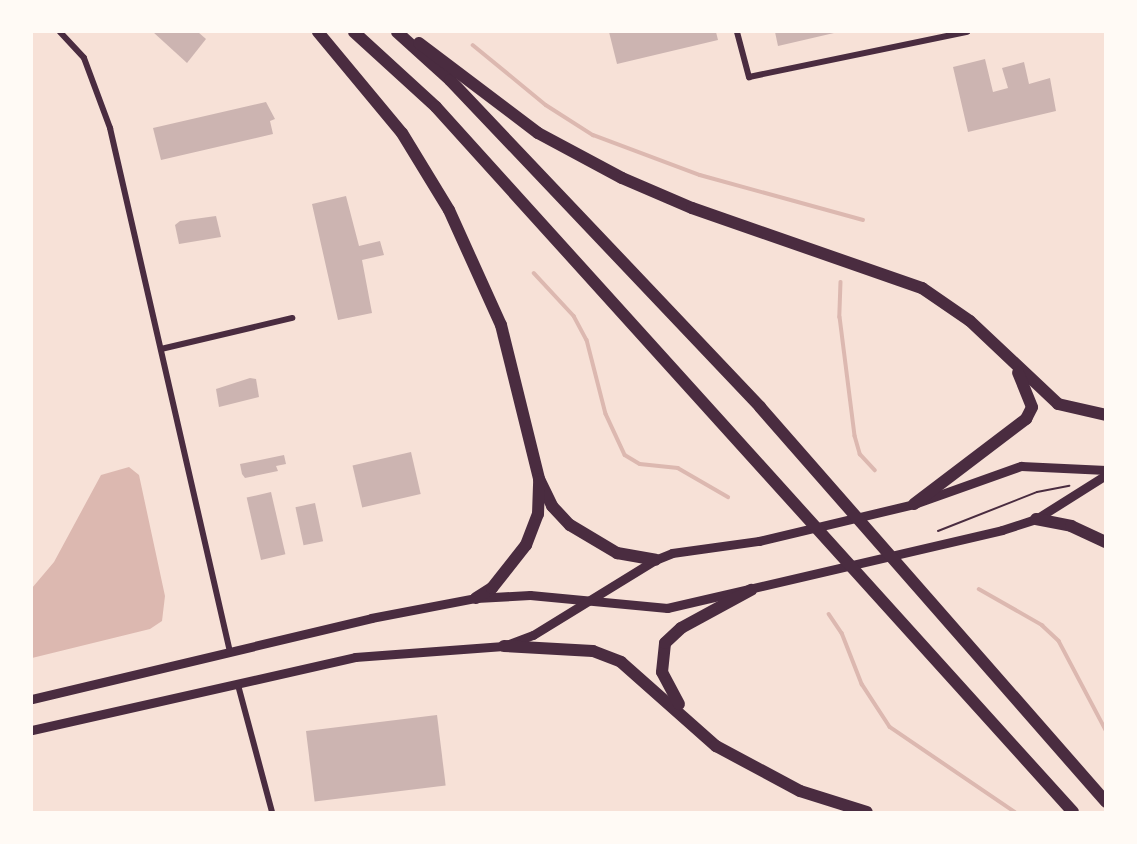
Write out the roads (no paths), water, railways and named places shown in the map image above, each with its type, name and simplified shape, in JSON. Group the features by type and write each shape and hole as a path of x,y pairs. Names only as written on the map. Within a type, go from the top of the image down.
{"highway":[{"path":"318,32 402,133 449,210 501,325 539,479 552,506 570,525 617,553 654,560"},
{"path":"354,32 436,107 1073,813"},
{"path":"397,32 450,80 760,407 1105,802"},
{"path":"406,32 538,133 622,178 692,208 922,288 970,321 1058,404 1105,415"},
{"path":"914,504 1026,419 1032,407 1030,394 1013,363"},
{"path":"476,598 508,571 534,530 539,479"},
{"path":"1036,519 1071,526 1105,542"},
{"path":"690,721 662,672 665,643 681,628 751,590"},
{"path":"504,646 593,651 621,662 716,746 756,770 800,791 867,813"}],"main road":[{"path":"32,730 355,657 504,646 533,635 654,560 693,549 759,541 914,504 1021,467 1105,472"},
{"path":"32,699 476,598 530,595 667,608 949,543 1036,519 1086,489 1105,472"}],"street":[{"path":"60,32 84,58 100,94 230,652"},
{"path":"737,32 749,77 967,32"},
{"path":"160,349 292,318"},
{"path":"238,685 272,813"}],"waterway":[{"path":"473,45 546,105 593,135 700,175 863,220"},
{"path":"534,273 574,316 587,340 606,414 625,455 640,464 678,468 728,497"},
{"path":"841,282 840,317 855,436 860,454 875,470"},
{"path":"979,589 1042,625 1059,641 1106,730"},
{"path":"829,614 842,633 862,684 890,727 1015,812"}]}
